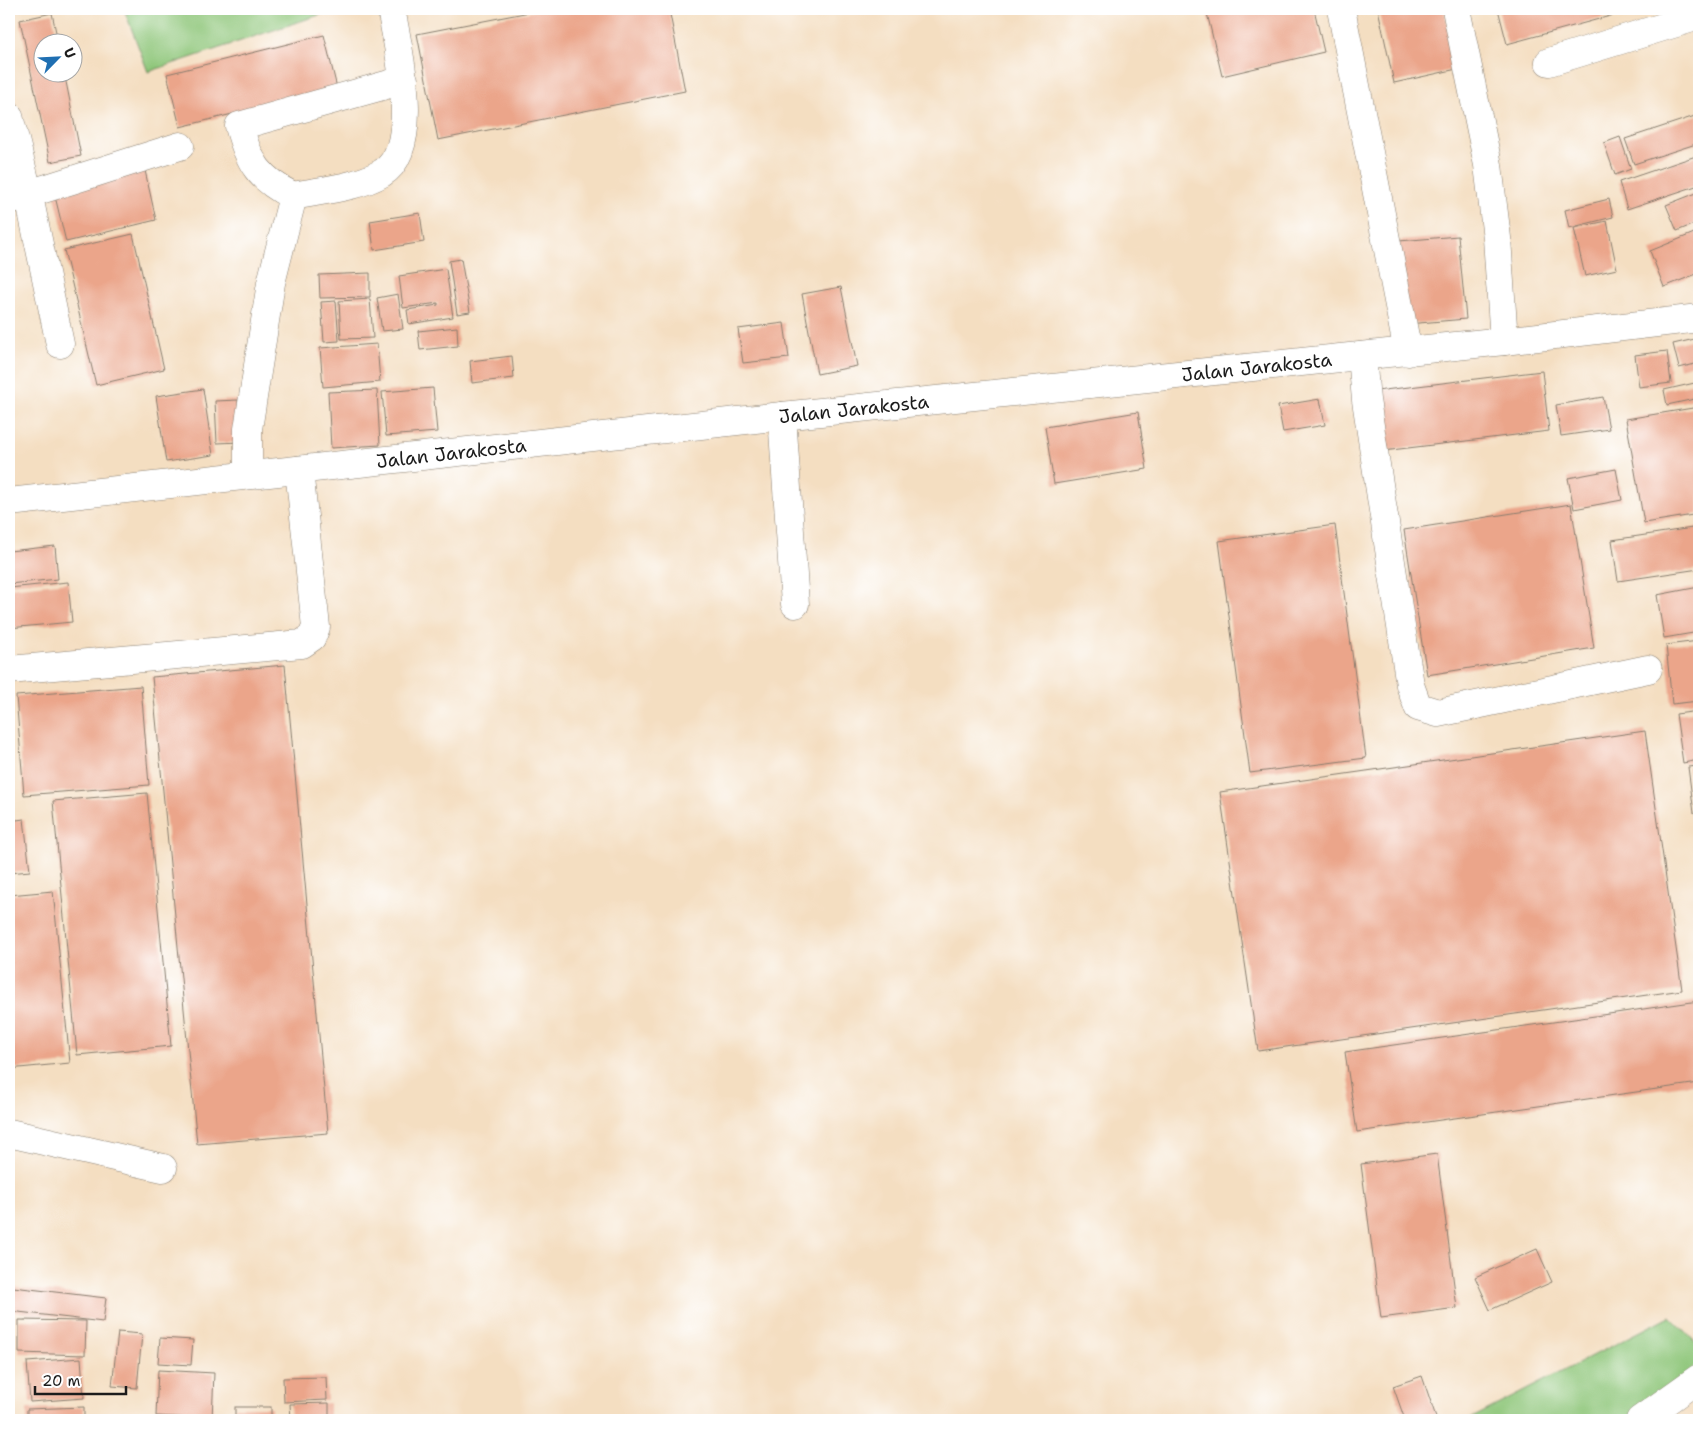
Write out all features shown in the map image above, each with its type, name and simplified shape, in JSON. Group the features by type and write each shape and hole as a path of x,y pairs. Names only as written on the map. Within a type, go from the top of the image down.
{"street":[{"path":"391,9 404,80 403,138 398,155 384,172 363,182 293,196 272,186 257,171 245,149 239,126 404,80"},
{"path":"1341,9 1408,352"},
{"path":"1456,9 1488,165 1497,238 1504,341"},
{"path":"1549,62 1699,16"},
{"path":"9,116 18,196 60,344"},
{"path":"18,196 180,146"},
{"path":"248,475 248,429 271,283 293,196"},
{"name":"Jalan Jarakosta","path":"9,502 782,416 1408,352 1699,318"},
{"path":"1362,356 1366,400 1408,675 1418,707 1438,714 1648,669"},
{"path":"782,416 795,604"},
{"path":"9,670 302,644 312,637 316,627 299,470"},
{"path":"9,1133 163,1168"},
{"path":"1640,1420 1699,1378"}],"green space":[{"path":"124,9 334,9 334,10 148,72"},
{"path":"1670,1316 1699,1346 1699,1390 1658,1420 1468,1420"}],"building":[{"path":"545,9 669,9 685,91 438,140 417,34"},
{"path":"1206,9 1314,9 1324,52 1222,76"},
{"path":"1378,9 1444,9 1457,69 1394,83"},
{"path":"1498,9 1636,9 1507,44"},
{"path":"52,13 56,32 32,32 32,77 20,20"},
{"path":"324,35 337,88 180,127 167,74"},
{"path":"33,82 66,82 81,156 50,162"},
{"path":"1698,115 1699,143 1634,164 1625,139"},
{"path":"1620,137 1631,169 1615,175 1604,143"},
{"path":"1699,155 1699,185 1627,209 1619,182"},
{"path":"144,166 156,220 66,242 53,188"},
{"path":"1699,192 1699,222 1677,231 1666,205"},
{"path":"1609,199 1613,217 1569,228 1565,210"},
{"path":"420,213 424,242 374,250 370,221"},
{"path":"1607,221 1617,269 1585,276 1574,228"},
{"path":"1699,231 1699,273 1664,287 1650,251"},
{"path":"133,234 164,369 96,385 64,250"},
{"path":"1458,236 1466,319 1407,324 1399,241"},
{"path":"461,259 470,312 457,314 449,261"},
{"path":"446,269 453,317 409,324 407,310 438,305 438,303 403,308 399,276"},
{"path":"370,273 370,297 320,298 319,275"},
{"path":"841,287 857,366 817,374 802,294"},
{"path":"398,294 403,329 382,331 377,298"},
{"path":"370,299 373,338 341,339 339,301"},
{"path":"336,301 339,341 324,342 321,302"},
{"path":"784,323 789,358 743,363 738,329"},
{"path":"457,327 458,346 420,350 418,331"},
{"path":"1699,338 1699,363 1679,368 1673,344"},
{"path":"377,344 380,382 323,387 320,348"},
{"path":"1667,351 1671,383 1639,387 1635,355"},
{"path":"512,356 514,378 472,383 470,361"},
{"path":"1542,371 1549,431 1383,451 1376,391"},
{"path":"1699,382 1699,398 1667,405 1664,390"},
{"path":"433,388 437,432 386,436 382,392"},
{"path":"203,389 213,455 166,462 156,396"},
{"path":"377,390 380,445 331,448 328,392"},
{"path":"1603,397 1609,429 1561,436 1556,405"},
{"path":"1320,399 1325,425 1283,432 1278,406"},
{"path":"238,400 241,442 217,443 215,401"},
{"path":"1699,407 1699,514 1644,523 1626,419"},
{"path":"1138,412 1147,469 1054,484 1045,427"},
{"path":"1616,469 1622,500 1574,509 1568,478"},
{"path":"1571,504 1594,648 1427,675 1404,530"},
{"path":"1335,525 1366,758 1250,773 1219,541"},
{"path":"1699,527 1699,569 1618,581 1612,540"},
{"path":"55,546 58,579 9,584 9,551"},
{"path":"68,582 72,622 9,628 9,588"},
{"path":"1699,587 1699,632 1664,638 1657,595"},
{"path":"1699,641 1699,701 1672,704 1666,645"},
{"path":"285,665 328,1133 197,1144 152,677"},
{"path":"141,686 149,785 24,795 16,696"},
{"path":"1699,711 1699,760 1683,763 1676,714"},
{"path":"1645,731 1682,990 1258,1051 1220,792"},
{"path":"1699,766 1699,812 1694,813 1688,767"},
{"path":"147,793 171,1046 77,1055 53,801"},
{"path":"24,819 30,871 9,873 9,821"},
{"path":"53,891 70,1063 9,1069 9,895"},
{"path":"1699,1001 1699,1083 1357,1132 1345,1052"},
{"path":"1437,1154 1457,1308 1381,1318 1361,1164"},
{"path":"1537,1249 1552,1282 1490,1310 1475,1277"},
{"path":"13,1287 106,1298 103,1322 10,1311"},
{"path":"19,1320 86,1321 85,1355 19,1353"},
{"path":"118,1332 142,1334 137,1388 112,1386"},
{"path":"160,1338 193,1340 191,1365 158,1363"},
{"path":"81,1358 84,1398 30,1402 27,1362"},
{"path":"158,1370 214,1373 212,1419 156,1416"},
{"path":"1422,1376 1437,1420 1405,1420 1393,1386"},
{"path":"326,1377 327,1400 284,1402 283,1378"},
{"path":"329,1403 329,1420 291,1420 290,1404"},
{"path":"84,1407 84,1420 27,1420 27,1409"},
{"path":"235,1407 271,1407 271,1420 235,1420"}]}
